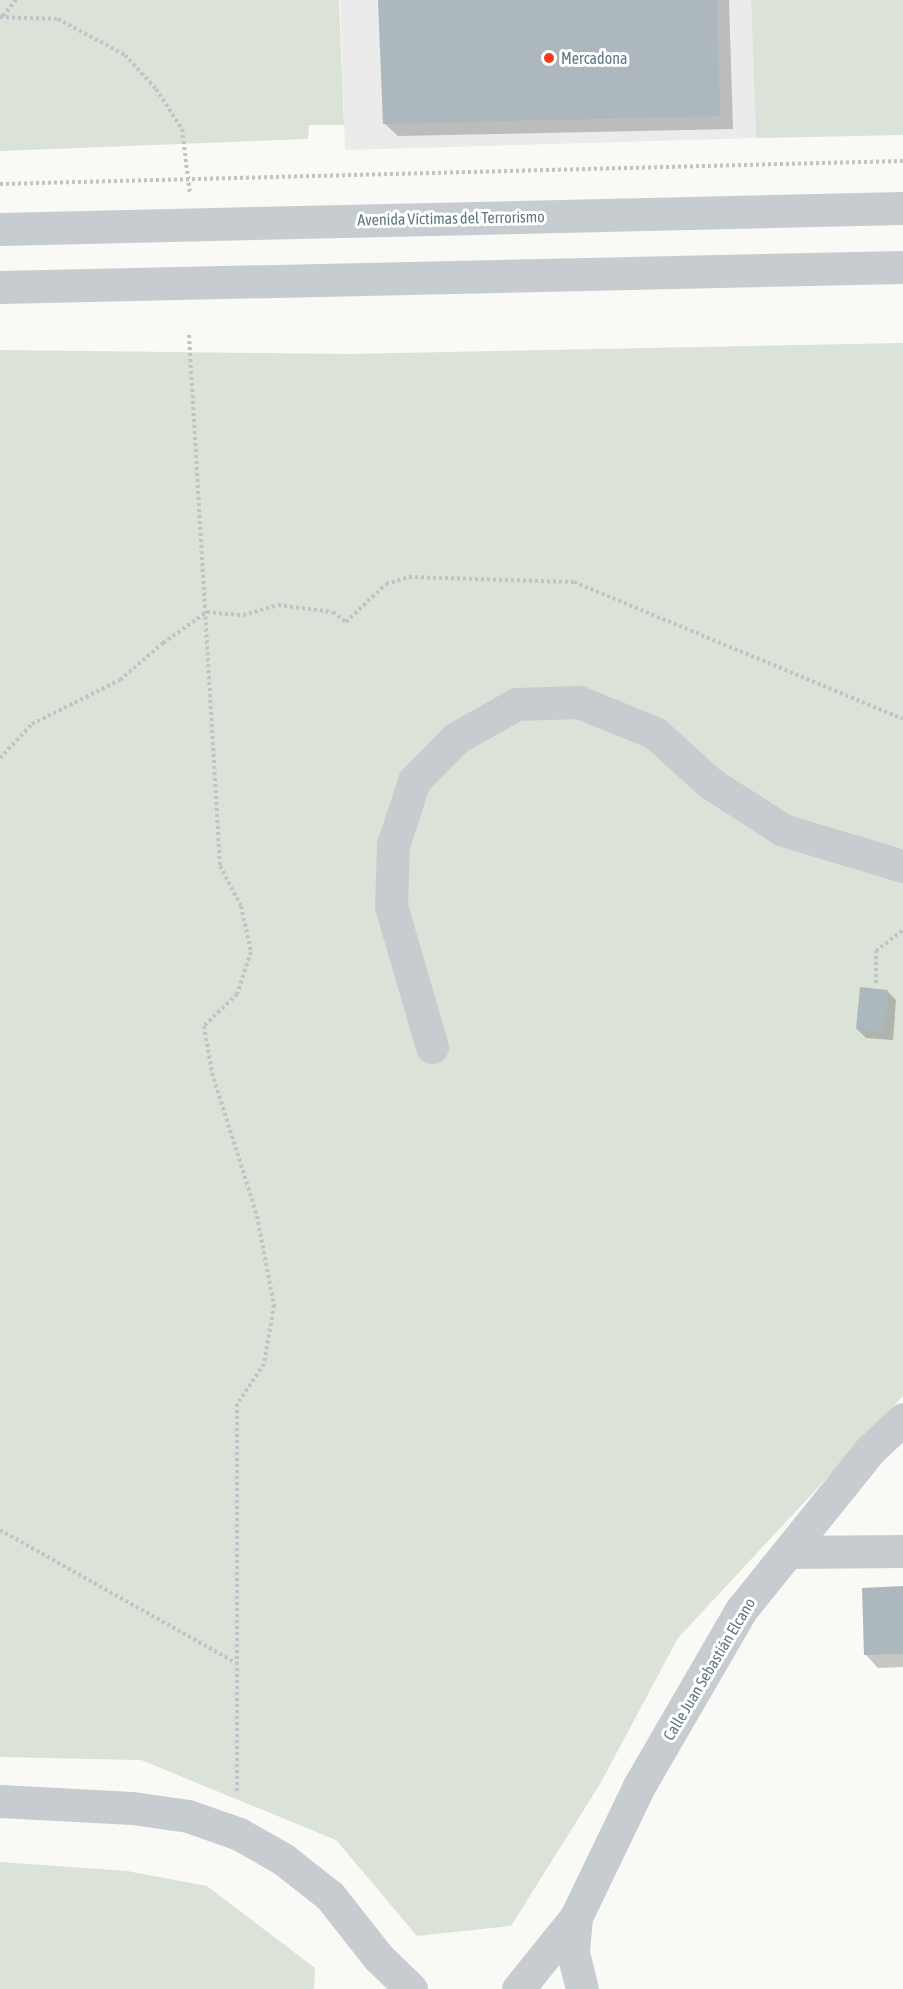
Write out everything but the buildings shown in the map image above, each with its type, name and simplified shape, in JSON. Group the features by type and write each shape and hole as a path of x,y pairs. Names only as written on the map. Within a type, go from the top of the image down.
{"street":[{"name":"Avenida Víctimas del Terrorismo","path":"0,229 903,208"},
{"path":"0,287 903,267"},
{"path":"432,1047 391,906 393,845 414,781 456,738 516,704 579,702 655,733 710,783 783,830 903,866"},
{"name":"Calle Juan Sebastián Elcano","path":"518,1989 576,1917 639,1786 741,1610 870,1450 903,1419"},
{"path":"788,1552 903,1551"},
{"path":"0,1801 132,1808 188,1816 239,1834 283,1859 330,1896 378,1957 411,1989"},
{"name":"Calle Juan Sebastián Elcano","path":"576,1917 573,1953 582,1989"},
{"path":"378,1957 396,1989"}],"path":[{"path":"1,16 16,0"},
{"path":"1,16 58,19 125,55 156,89 182,129 190,179"},
{"path":"0,184 903,162"},
{"path":"189,335 207,612 220,866 241,906 251,952 237,994 204,1026 212,1073 257,1216 274,1305 264,1364 237,1404 237,1793"},
{"path":"0,759 32,724 120,680 163,642 207,612 243,615 278,605 333,612 346,622 386,584 409,577 574,582 903,719"},
{"path":"876,983 876,951 903,930"},
{"path":"0,1530 237,1663"}],"shaded area":[{"path":"0,0 339,0 344,125 309,125 308,139 0,151"},
{"name":"Mercadona","path":"340,0 751,0 756,138 345,150"},
{"path":"751,0 903,0 903,135 756,138"},
{"path":"903,343 903,1396 678,1638 600,1784 511,1926 417,1936 336,1840 141,1760 0,1757 0,350 349,354"},
{"path":"0,1862 127,1871 207,1886 315,1968 314,1989 0,1989"}],"place":[{"name":"Mercadona","path":"549,58"}]}
